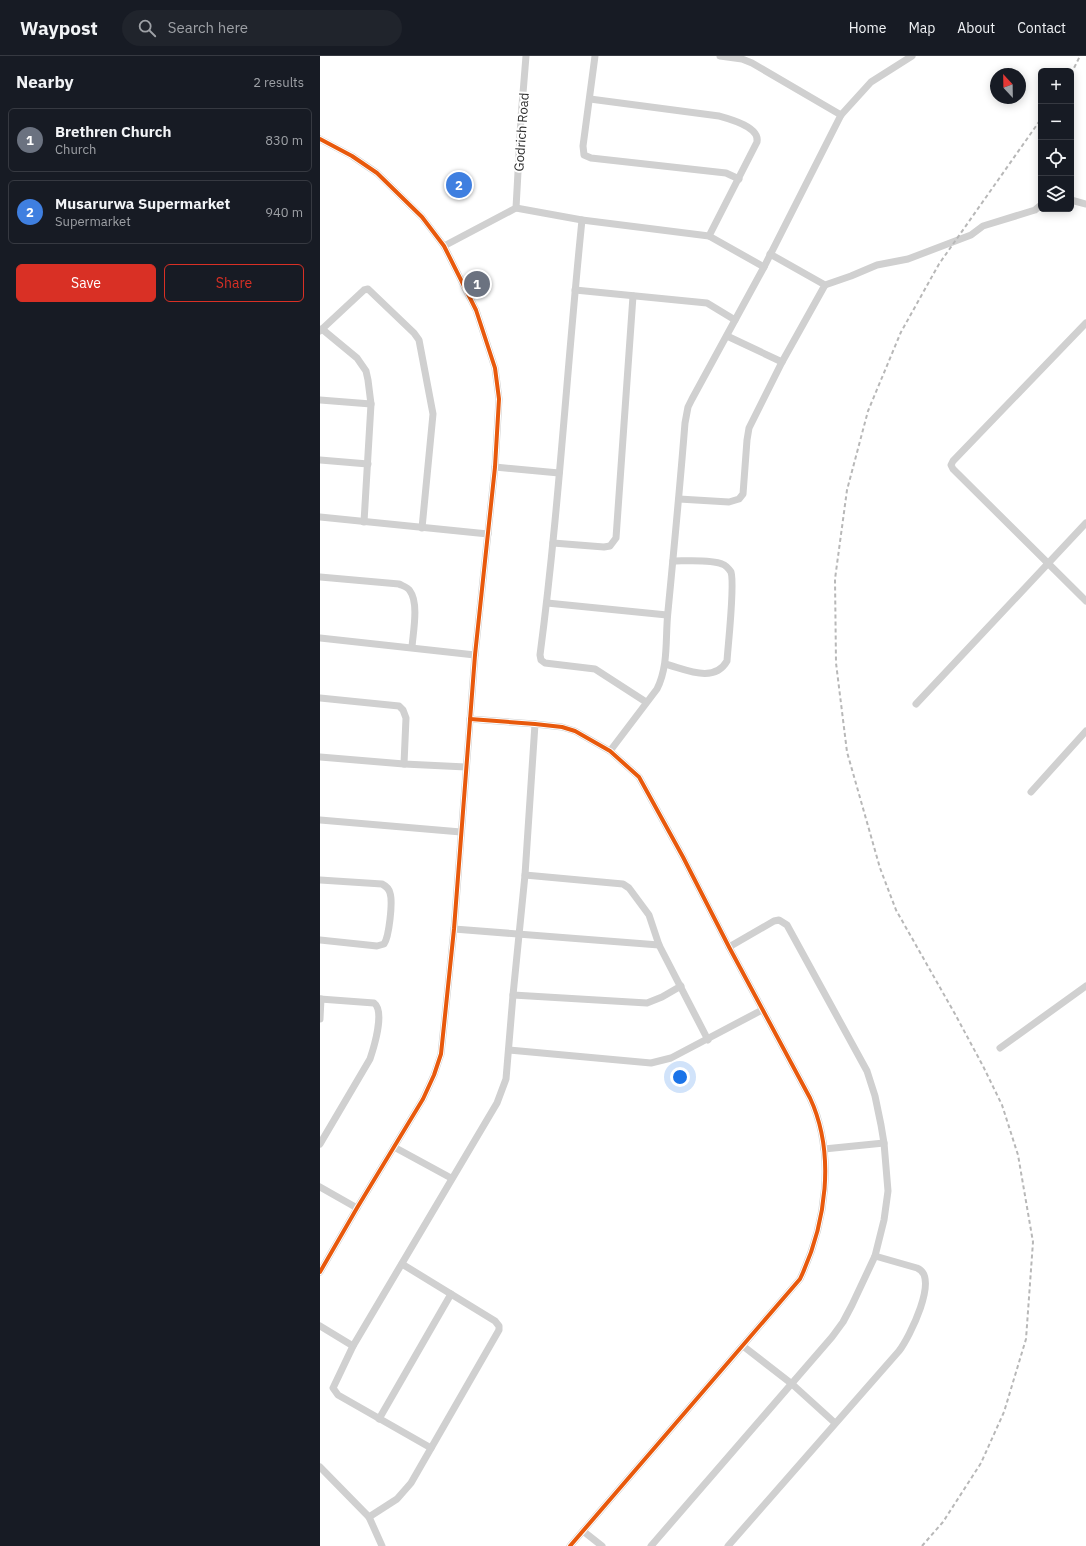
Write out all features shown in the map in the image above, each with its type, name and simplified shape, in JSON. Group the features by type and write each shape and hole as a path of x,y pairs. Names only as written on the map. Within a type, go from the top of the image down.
{"street":[{"name":"Godrich Road","path":"516,208 526,56"},
{"path":"596,56 583,146 584,155 587,157 726,173 739,179"},
{"path":"720,56 742,59 752,63 841,115"},
{"path":"610,751 656,689 662,678 665,664 667,615 685,423 688,407 764,267 841,115 872,82 902,59 912,56"},
{"path":"590,98 719,116 732,119 757,134 758,138 739,179 709,236"},
{"path":"320,139 352,156 377,173 422,217 444,246 476,310 495,368 499,399 495,466 475,655 454,929 441,1054 429,1088 356,1208 320,1272"},
{"path":"1074,201 1086,204"},
{"path":"444,246 516,208 582,220 709,236 764,267"},
{"path":"679,499 729,502 739,499 743,494 749,428 782,362 825,285 877,265 908,259 955,242 972,235 983,226 1035,210 1038,208"},
{"path":"582,220 553,543 540,655 543,662 595,669 646,702"},
{"path":"770,254 825,285"},
{"path":"364,522 371,404 368,380 362,364 357,358 321,330 364,290 368,289 414,332 419,340 433,414 422,528"},
{"path":"575,290 707,303 735,320"},
{"path":"553,543 604,547 610,546 616,538 633,296"},
{"path":"1086,324 958,455 951,465 1086,602"},
{"path":"727,336 782,362"},
{"path":"320,400 371,404"},
{"path":"320,460 368,464"},
{"path":"495,466 559,473"},
{"path":"320,517 488,534"},
{"path":"916,704 1086,523"},
{"path":"665,664 708,674 717,672 727,662 732,586 731,573 723,564 716,562 673,561"},
{"path":"320,577 399,584 410,589 413,596 415,610 412,647"},
{"path":"547,603 667,615"},
{"path":"320,638 475,655"},
{"path":"320,698 399,706 403,710 406,718 404,764"},
{"path":"470,719 562,727 575,731 610,751 639,777 683,857 728,947 814,1108 819,1121 824,1149 826,1186 811,1254 800,1279 794,1288 570,1546"},
{"path":"431,1448 379,1420 338,1395 334,1392 334,1384 353,1346 451,1178 497,1103 506,1079 512,995 525,875 535,724"},
{"path":"1031,792 1086,731"},
{"path":"320,757 404,764 466,767"},
{"path":"320,820 461,832"},
{"path":"525,875 623,884 629,888 649,915 660,945 708,1040"},
{"path":"320,880 382,884 389,889 391,899 387,937 384,944 377,946 320,940"},
{"path":"651,1546 792,1384 843,1322 875,1256 888,1197 884,1143 875,1096 867,1071 787,925 779,920 774,921 728,947"},
{"path":"454,929 660,945"},
{"path":"512,995 647,1003 662,997 681,986"},
{"path":"1000,1048 1086,986"},
{"path":"320,1018 320,999 374,1003 377,1005 379,1014 374,1046 370,1059 320,1144"},
{"path":"509,1050 651,1063 671,1058 708,1040 762,1010"},
{"path":"824,1149 884,1143"},
{"path":"394,1147 451,1178"},
{"path":"320,1188 356,1208"},
{"path":"728,1546 905,1343 917,1318 925,1285 924,1274 920,1269 875,1256"},
{"path":"369,1517 398,1499 406,1492 499,1330 495,1321 402,1264"},
{"path":"379,1420 451,1294"},
{"path":"320,1326 353,1346"},
{"path":"743,1346 792,1384 835,1423"},
{"path":"320,1467 369,1517 382,1546"},
{"path":"583,1531 602,1546"}],"railway":[{"path":"1074,68 1080,56"},
{"path":"922,1546 943,1522 981,1463 1004,1412 1026,1339 1033,1242 1018,1155 1002,1105 955,1014 896,910 880,868 847,752 836,663 835,579 847,490 868,411 901,332 939,264 1038,123"}],"cycle path":[{"path":"320,139 352,156 377,173 422,217 444,246 476,310 495,368 499,399 495,467 475,655 454,929 441,1054 434,1075 423,1099 320,1272"},
{"path":"470,719 562,727 575,731 610,751 639,777 683,857 729,947 810,1098 818,1120 823,1142 825,1165 821,1212 809,1258 800,1279 570,1546"}],"place":[{"name":"Musarurwa Supermarket","path":"459,185"},
{"name":"Brethren Church","path":"477,284"}]}
